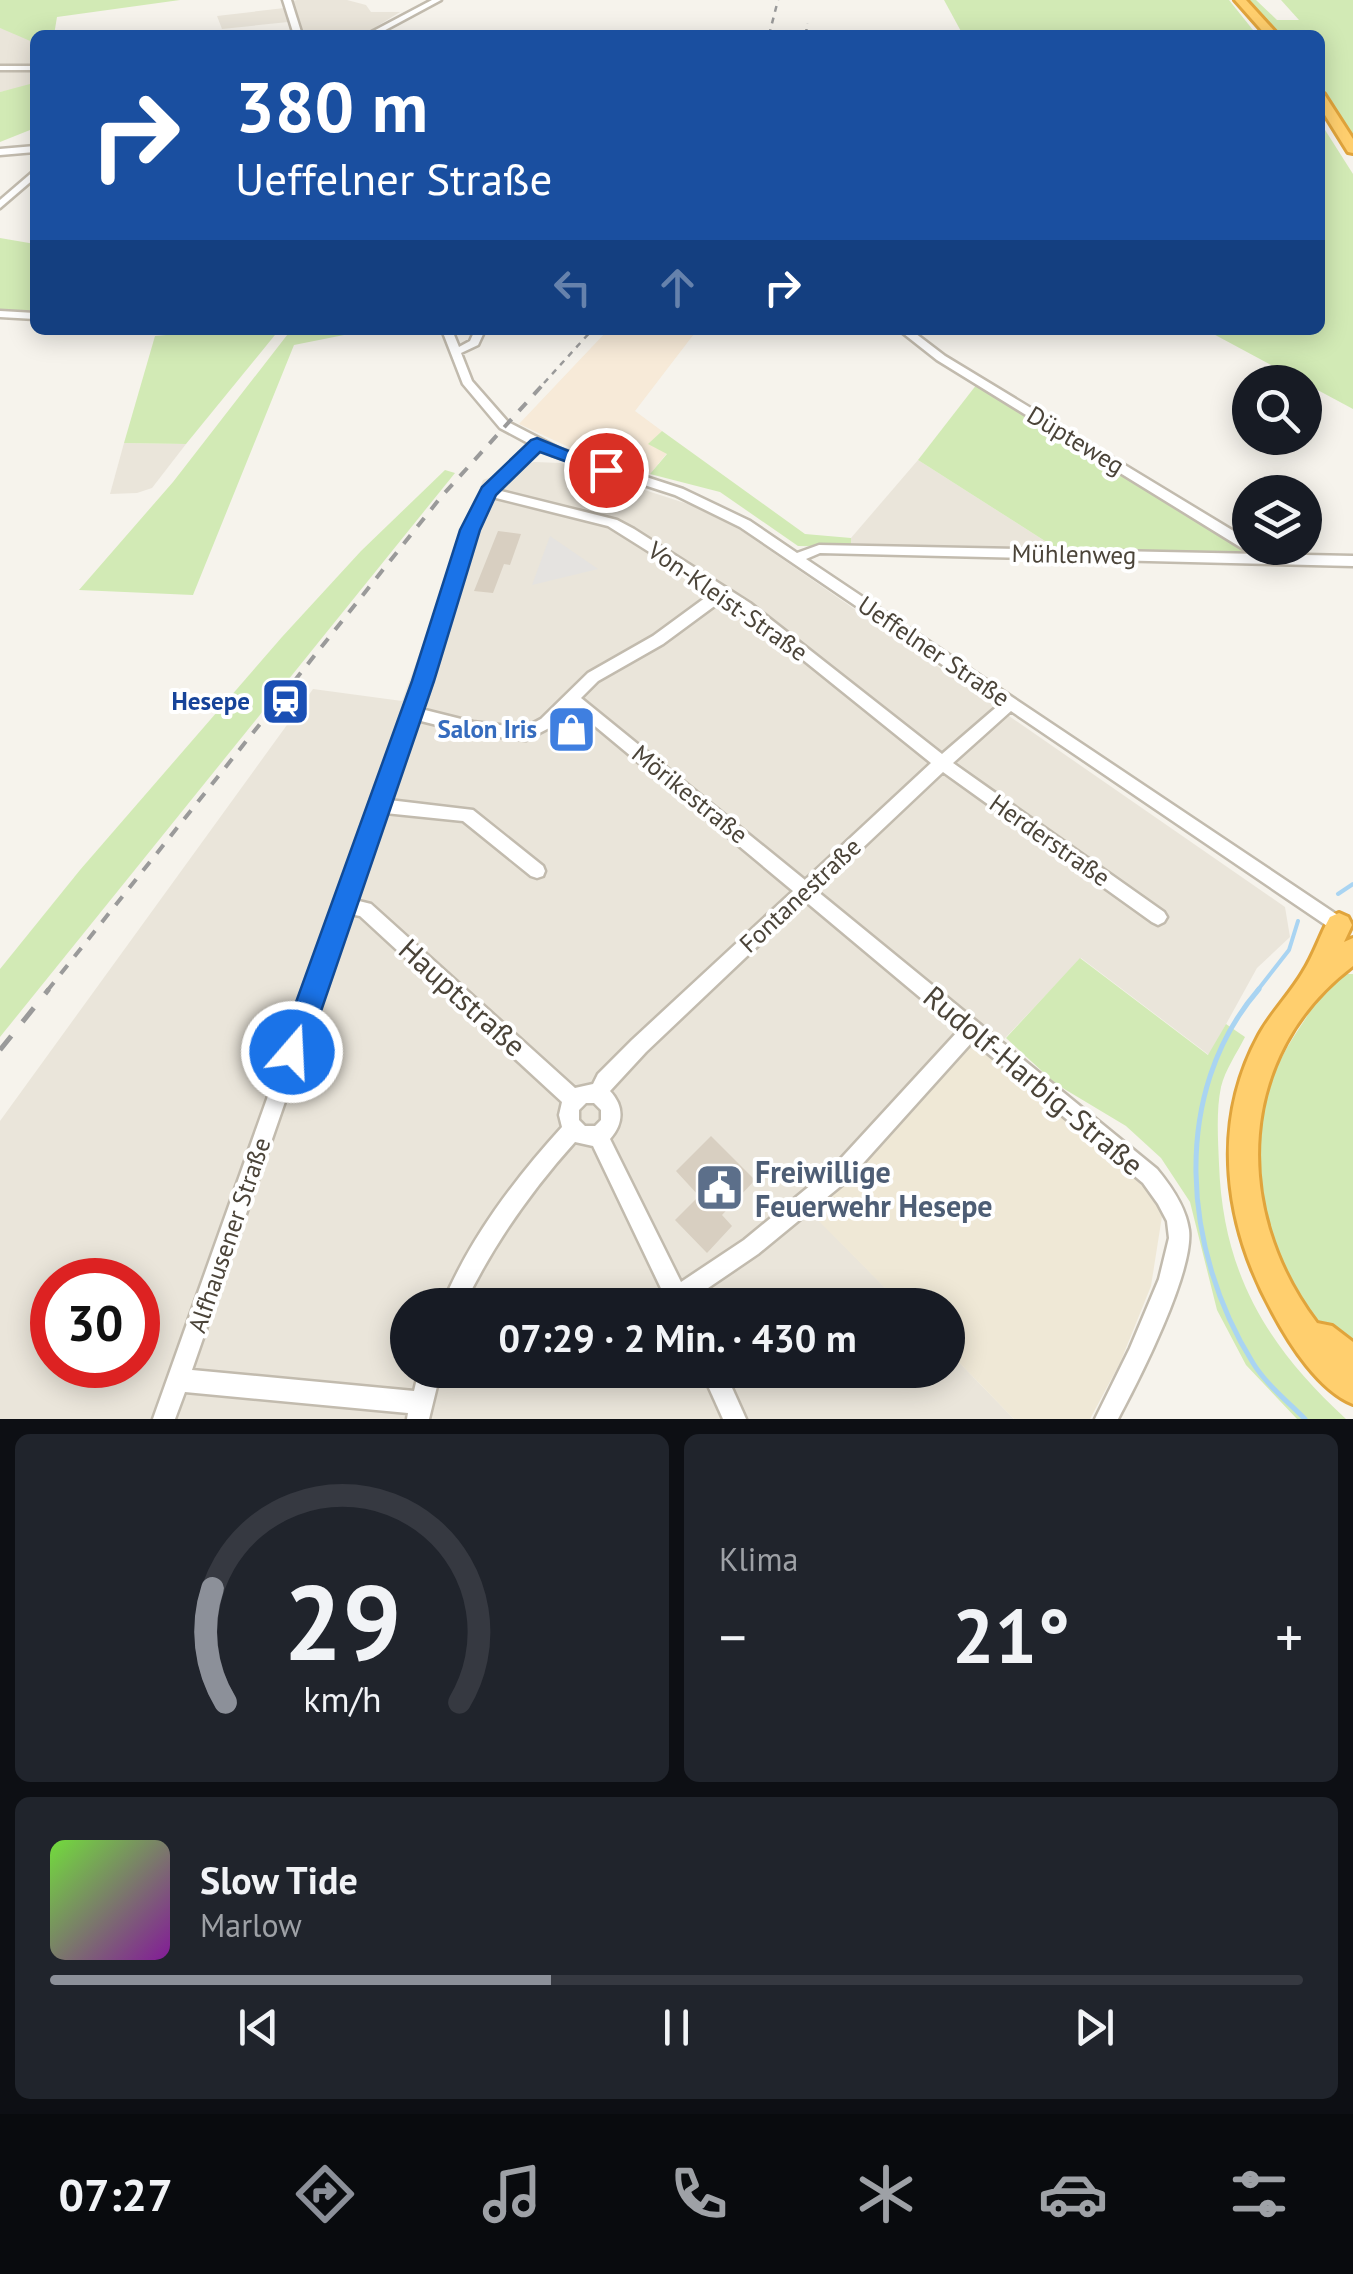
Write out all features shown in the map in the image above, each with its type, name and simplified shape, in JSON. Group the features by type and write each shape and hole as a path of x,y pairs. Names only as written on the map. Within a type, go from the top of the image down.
{"highway":[{"path":"1236,0 1257,30"},
{"path":"1236,0 1267,30"},
{"path":"1325,105 1353,150"},
{"path":"1325,123 1353,165"},
{"path":"1314,979 1323,950 1338,925"},
{"path":"1353,950 1314,979 1279,1024 1263,1056 1244,1125 1242,1174 1250,1222 1269,1282 1302,1336 1353,1387"},
{"path":"1283,1303 1331,1348 1353,1362"}],"street":[{"path":"287,0 296,30"},
{"path":"380,30 437,0"},
{"path":"0,68 30,68"},
{"path":"0,152 30,149"},
{"path":"0,205 30,178"},
{"path":"0,314 30,316"},
{"path":"449,335 454,351 470,348 479,335"},
{"name":"Düpteweg","path":"911,335 941,358 1232,536"},
{"name":"Ueffelner Straße","path":"454,351 477,396 504,426 537,444 704,503 796,558 1338,925"},
{"name":"Alfhausener Straße","path":"164,1419 380,806 470,530 488,492 537,444"},
{"name":"Von-Kleist-Straße","path":"488,492 621,527 745,606 942,762"},
{"name":"Mühlenweg","path":"796,558 820,549 1232,557"},
{"name":"Mühlenweg","path":"1322,559 1353,560"},
{"path":"412,713 472,728 526,734 546,723 593,677 658,640 722,593"},
{"name":"Mörikestraße","path":"574,699 807,888"},
{"name":"Fontanestraße","path":"598,1095 605,1081 638,1046 1011,702"},
{"name":"Herderstraße","path":"942,762 1158,917"},
{"path":"380,806 467,815 537,871"},
{"name":"Rudolf-Harbig-Straße","path":"807,888 1150,1176 1175,1216 1180,1236 1174,1259 1151,1324 1106,1419"},
{"name":"Hauptstraße","path":"344,905 365,909 575,1101"},
{"path":"696,1288 841,1172 972,1029"},
{"path":"586,1094 598,1095 612,1112 608,1126 598,1135 583,1136 573,1130 568,1115 575,1101 586,1094"},
{"path":"461,1288 505,1210 573,1130"},
{"path":"598,1135 673,1288"},
{"path":"178,1380 419,1411"},
{"path":"720,1388 735,1419"}],"shaded area":[{"path":"347,0 366,5 371,12 400,12 371,30 290,30 288,22 222,29 217,16 293,7 293,1"},
{"path":"0,28 30,32 30,86 0,92"},
{"path":"603,335 693,335 635,411 662,431 649,444 667,453 650,474 586,455 519,424"},
{"path":"124,443 186,444 152,488 110,494"},
{"path":"918,460 1059,550 851,547 851,538"},
{"path":"534,462 561,463 691,505 739,529 1285,907 1290,937 1257,968 1209,1055 1081,958 990,1054 979,1045 968,1050 848,1181 812,1213 885,1288 390,1288 390,1388 965,1388 965,1369 1014,1419 0,1419 0,1121 313,689 402,701 483,480"},
{"path":"550,536 598,569 532,585"},
{"path":"979,1045 1160,1201 1163,1210 1151,1286 1120,1363 1090,1419 1014,1419 965,1369 965,1288 885,1288 811,1213 848,1181 968,1050"}],"green space":[{"path":"0,0 180,0 57,17 55,30 30,30 30,41 0,28"},
{"path":"944,0 1229,0 1253,30 960,30"},
{"path":"1247,0 1256,0 1277,20 1299,20 1281,0 1353,0 1353,138 1325,99 1325,30 1272,30"},
{"path":"30,84 30,130 0,142 0,92"},
{"path":"1325,130 1353,174 1353,409 1322,392 1322,365 1271,365 1215,335 1325,335"},
{"path":"0,238 30,243 30,310 27,314 0,313"},
{"path":"275,335 186,444 124,443 155,336"},
{"path":"287,335 344,335 294,345 193,595 79,590 173,482"},
{"path":"977,384 1232,540 1232,554 1059,550 918,460"},
{"path":"662,431 805,534 851,538 851,547 798,546 720,492 650,474 667,454 648,444"},
{"path":"445,470 455,473 0,1037 0,969 80,870 282,637 361,551"},
{"path":"1080,958 1208,1055 1226,1024 1245,1037 1225,1074 1218,1105 1222,1204 1229,1240 1254,1305 1272,1335 1293,1364 1346,1419 1297,1419 1246,1365 1217,1310 1190,1202 1161,1158 1126,1126 1056,1084 1006,1038"},
{"path":"1343,974 1353,974 1353,1346 1306,1311 1287,1281 1260,1205 1254,1149 1263,1101 1283,1055 1319,998"}],"building":[{"path":"498,531 521,534 510,565 504,564 493,593 474,591"},
{"name":"Freiwillige Feuerwehr Hesepe","path":"711,1136 755,1180 722,1215 732,1226 707,1253 675,1220 699,1196 676,1171"}],"waterway":[{"path":"1338,894 1353,884"},
{"path":"1257,991 1289,950 1298,921"},
{"path":"1259,989 1230,1030 1210,1076 1199,1124 1196,1173 1200,1223 1229,1319 1258,1371 1305,1419"}],"railway":[{"path":"770,30 778,0"},
{"path":"806,30 807,23"},
{"path":"544,383 587,335"},
{"path":"47,991 441,497 547,380"},
{"path":"0,1050 49,989"}],"place":[{"name":"Hesepe","path":"285,701"},
{"name":"Salon Iris","path":"572,729"},
{"name":"Freiwillige Feuerwehr Hesepe","path":"720,1188"}],"route":[{"path":"292,1052 423,681 470,530 488,492 537,444 606,470"}]}
